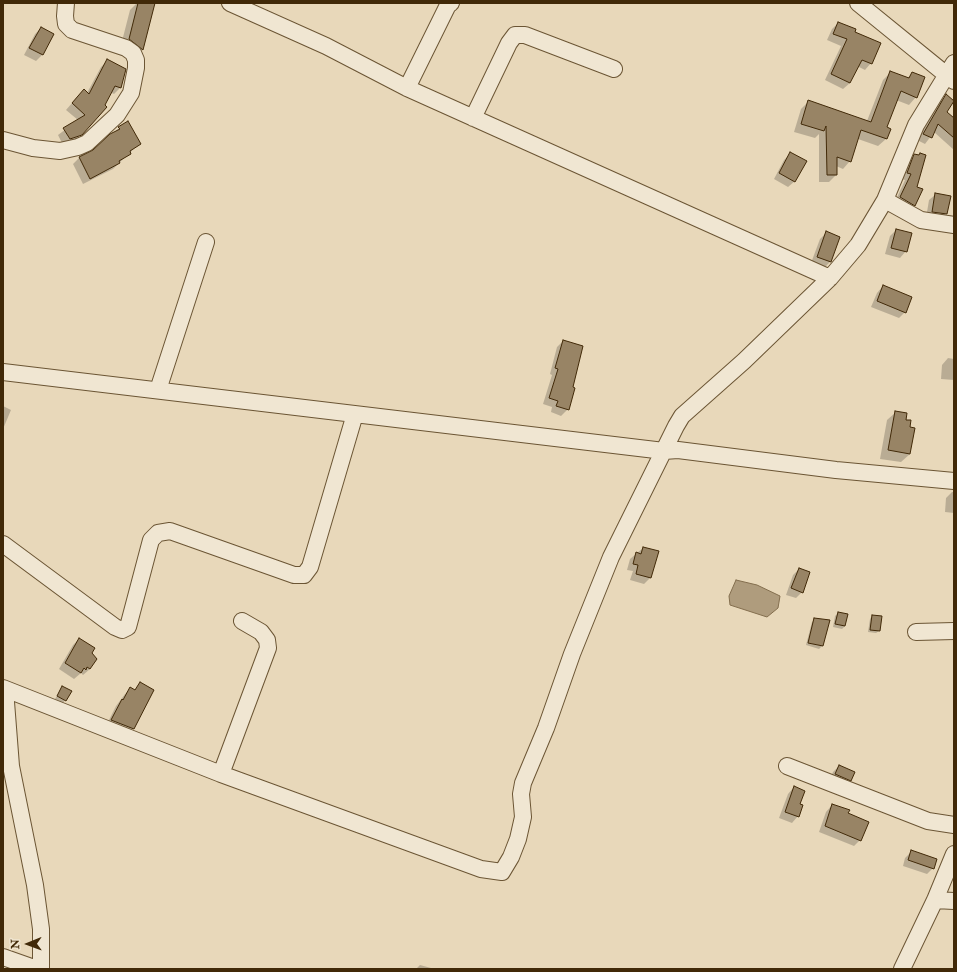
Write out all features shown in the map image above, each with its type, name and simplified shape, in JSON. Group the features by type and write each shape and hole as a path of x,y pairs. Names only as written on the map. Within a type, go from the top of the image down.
{"street":[{"path":"3,140 33,148 60,151 78,147 87,143 117,115 131,93 136,68 136,60 133,53 126,48 72,30 66,24 66,3"},
{"path":"230,3 326,46 406,88 830,278"},
{"path":"406,88 448,5 451,3"},
{"path":"41,969 41,930 35,885 11,766 4,688 221,774 481,869 502,872 511,857 518,839 522,817 521,794 523,783 546,728 572,654 611,557 682,416 749,356 830,278 858,246 885,200 916,126 952,73 858,3"},
{"path":"473,118 509,43 515,35 525,34 614,69"},
{"path":"885,200 921,220 954,225"},
{"path":"158,390 206,242"},
{"path":"3,372 664,451 678,450 836,470 954,482"},
{"path":"3,544 115,627 122,630 128,627 151,540 158,534 170,531 294,575 304,575 310,567 355,414"},
{"path":"221,774 268,648 268,640 261,632 242,621"},
{"path":"916,632 954,632"},
{"path":"786,766 928,821 954,825"},
{"path":"3,800 18,804"},
{"path":"902,969 935,900 954,854"},
{"path":"935,900 954,901"},
{"path":"3,957 37,969"}],"shaded area":[{"path":"736,580 757,585 780,596 778,608 767,617 730,605 729,596"}],"building":[{"path":"138,3 155,3 143,50 129,39"},
{"path":"838,22 856,29 855,32 881,43 872,64 862,60 850,83 831,74 847,39 833,34"},
{"path":"41,27 54,34 43,55 29,48"},
{"path":"107,59 126,69 121,88 115,86 105,105 107,107 82,135 70,139 63,128 85,115 72,103 84,89 89,94"},
{"path":"890,71 909,78 912,72 925,77 917,98 901,91 887,127 891,129 887,139 861,130 851,162 837,157 837,175 827,175 826,126 824,131 801,124 808,100 871,122"},
{"path":"946,94 954,101 947,112 954,118 954,138 938,124 932,138 923,134"},
{"path":"128,121 141,144 130,151 131,154 119,161 120,163 90,179 79,157 93,150 110,134 120,129 118,127"},
{"path":"790,152 807,161 795,182 779,173"},
{"path":"920,153 926,155 917,187 923,189 915,206 900,197 911,174 907,173 914,154 919,155"},
{"path":"935,193 951,196 947,214 932,212"},
{"path":"896,229 912,233 907,252 891,248"},
{"path":"826,231 840,237 831,262 817,257"},
{"path":"883,285 912,297 906,313 877,301"},
{"path":"563,340 583,346 569,410 556,406 558,401 549,398 558,369 555,368"},
{"path":"895,411 907,413 906,420 911,420 910,427 915,428 910,454 888,450"},
{"path":"643,547 659,551 651,578 636,574 638,565 633,564 636,552 641,554"},
{"path":"799,568 810,572 803,593 791,588"},
{"path":"838,612 848,614 845,626 835,624"},
{"path":"872,615 882,616 880,631 870,630"},
{"path":"814,618 830,620 823,646 808,643"},
{"path":"79,638 95,648 92,653 97,659 90,669 87,667 86,670 84,668 81,673 65,663"},
{"path":"140,682 154,690 134,729 111,720 130,687 135,690"},
{"path":"62,686 72,691 66,701 57,696"},
{"path":"839,765 855,772 851,781 835,774"},
{"path":"794,786 805,791 800,804 803,805 799,817 785,812"},
{"path":"832,804 850,810 848,813 869,822 861,841 825,826"},
{"path":"911,850 937,859 934,869 908,860"}]}
